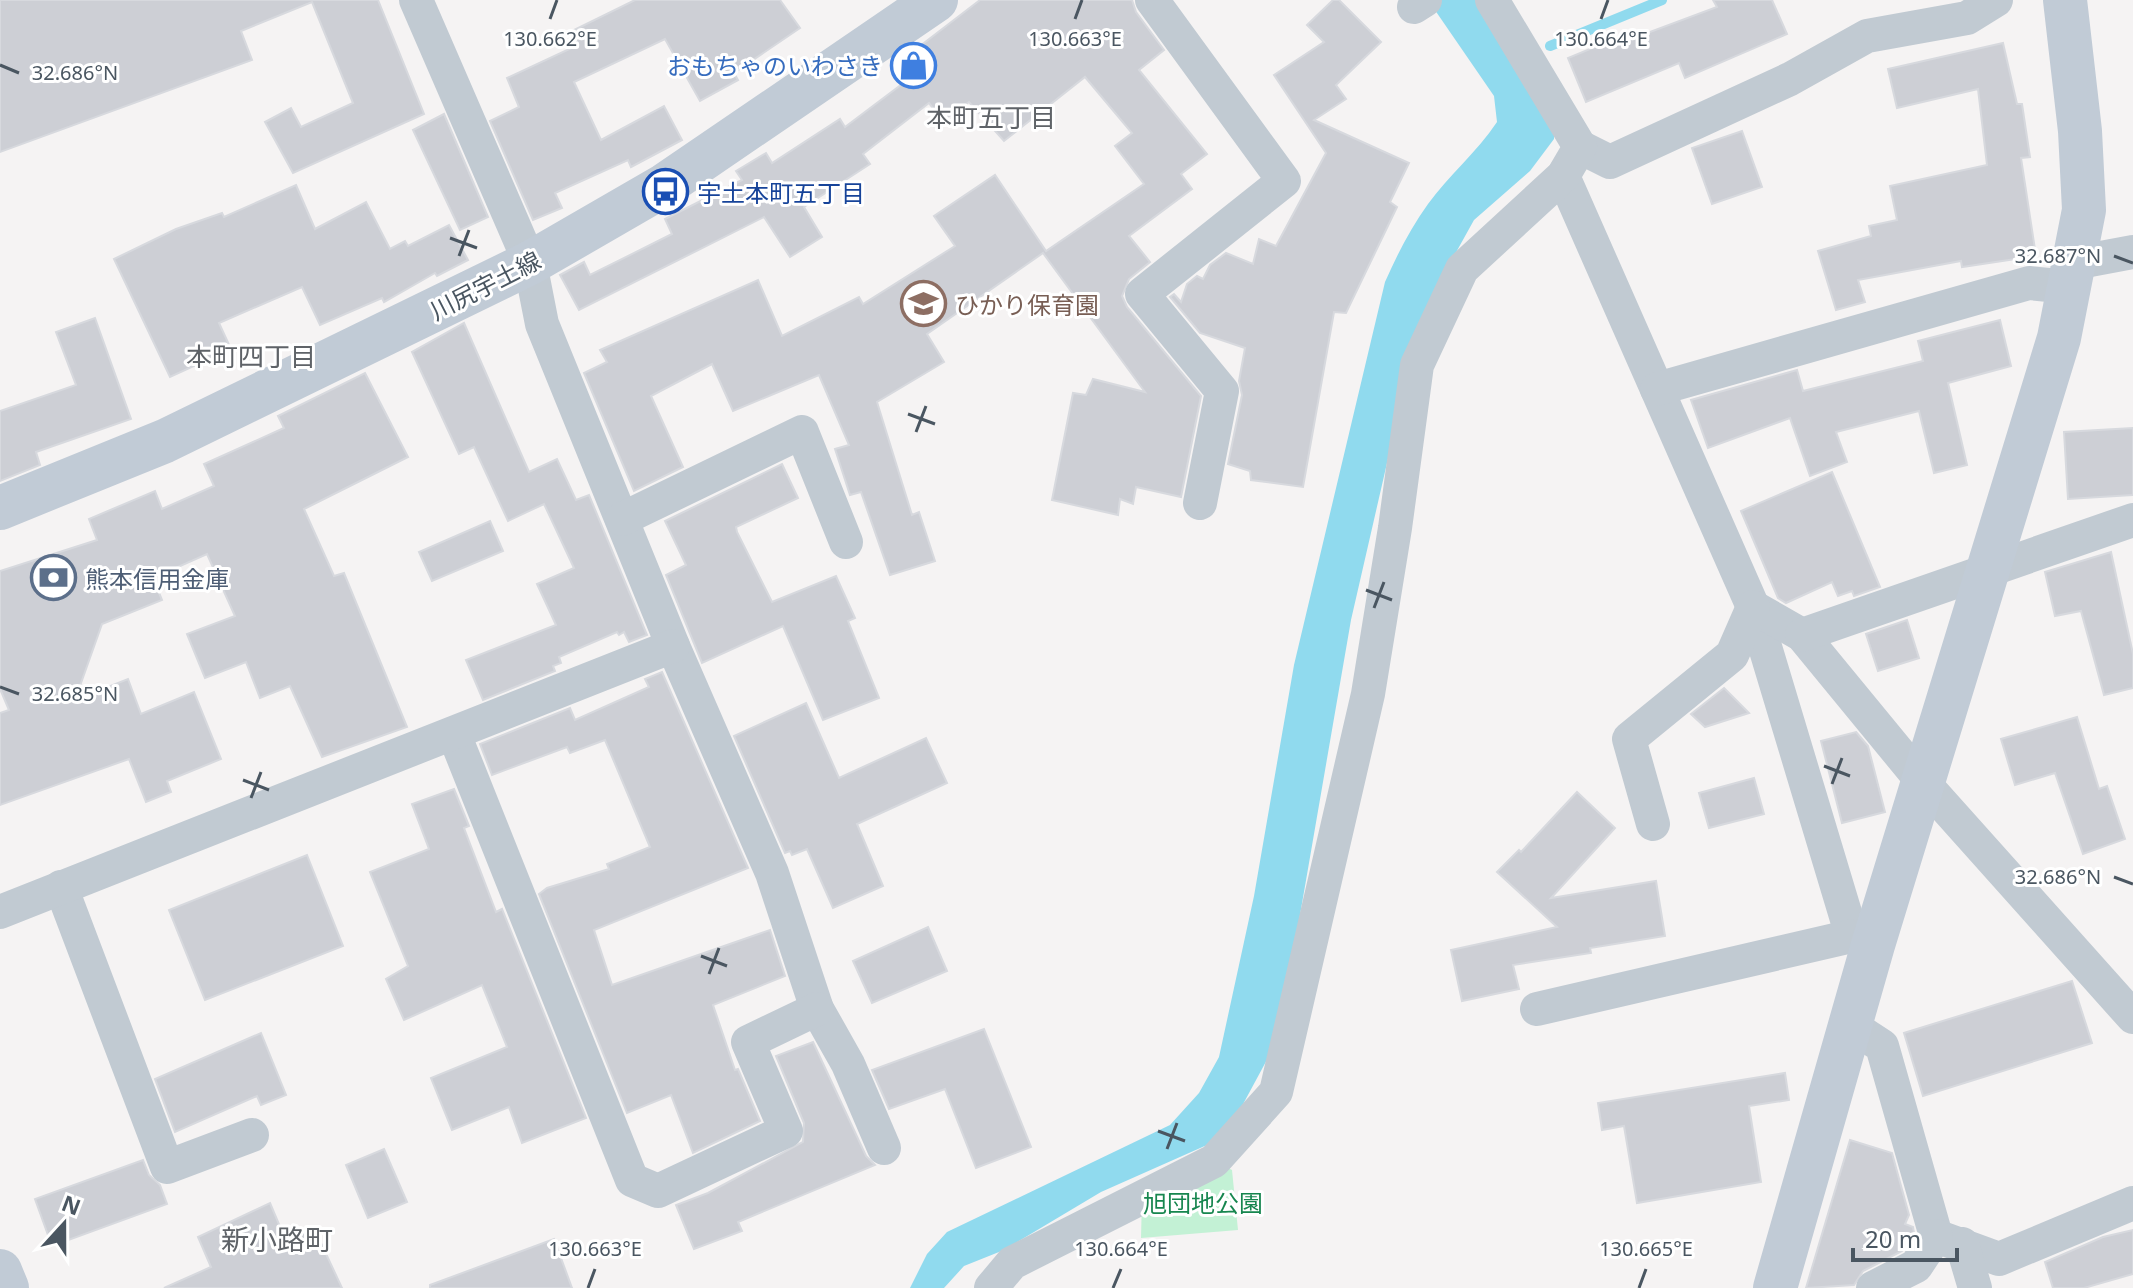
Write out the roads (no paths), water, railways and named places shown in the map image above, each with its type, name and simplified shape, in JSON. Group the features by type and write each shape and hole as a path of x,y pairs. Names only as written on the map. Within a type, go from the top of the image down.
{"street":[{"path":"416,0 530,263 542,324 673,646 772,873 817,1009 848,1064 884,1148"},
{"name":"川尻宇土線","path":"0,508 165,441 530,263 665,185 936,0"},
{"path":"1152,0 1284,181 1142,294 1222,391 1200,503"},
{"path":"1492,0 1571,162 1657,389 1753,607 1862,940"},
{"path":"991,1288 1012,1263 1214,1161 1276,1092 1368,694 1417,365 1462,269 1571,162 1610,162 1790,79 1867,36 1967,18 1996,0"},
{"path":"1775,1288 1850,1025 1862,940 1922,781 2059,338 2084,210 2080,131 2065,0"},
{"path":"1657,389 2029,283 2072,275 2133,252"},
{"path":"622,519 802,432 846,542"},
{"path":"1802,635 2133,520"},
{"path":"1753,607 1802,635 1922,781 2133,1017"},
{"path":"1653,824 1629,739 1732,655 1753,607"},
{"path":"0,912 673,646"},
{"path":"454,734 632,1180 658,1191 786,1131 748,1042 817,1009"},
{"path":"61,887 167,1167 252,1135"},
{"path":"1537,1009 1862,940"},
{"path":"1850,1025 1882,1046 1949,1240 1975,1288"},
{"path":"1949,1240 1999,1259 2133,1203"},
{"path":"1873,1288 1916,1266 1949,1240"},
{"path":"0,1271 7,1288"}],"water":[{"path":"1428,0 1479,0 1554,111 1554,139 1530,171 1474,220 1439,283 1415,341 1351,620 1286,996 1269,1056 1235,1119 1207,1145 1101,1192 1004,1250 964,1266 944,1288 910,1288 927,1254 947,1232 1170,1125 1199,1093 1219,1057 1254,896 1294,665 1385,282 1404,242 1428,204 1497,122 1494,96"}],"waterway":[{"path":"1550,46 1662,0"}],"place":[{"name":"おもちゃのいわさき","path":"914,65"},
{"name":"宇土本町五丁目","path":"666,192"},
{"name":"ひかり保育園","path":"924,304"},
{"name":"熊本信用金庫","path":"54,578"}],"district":[{"name":"本町五丁目","path":"991,117"},
{"name":"本町四丁目","path":"251,356"},
{"name":"新小路町","path":"277,1239"}],"park label":[{"name":"旭団地公園","path":"1203,1202"}]}
